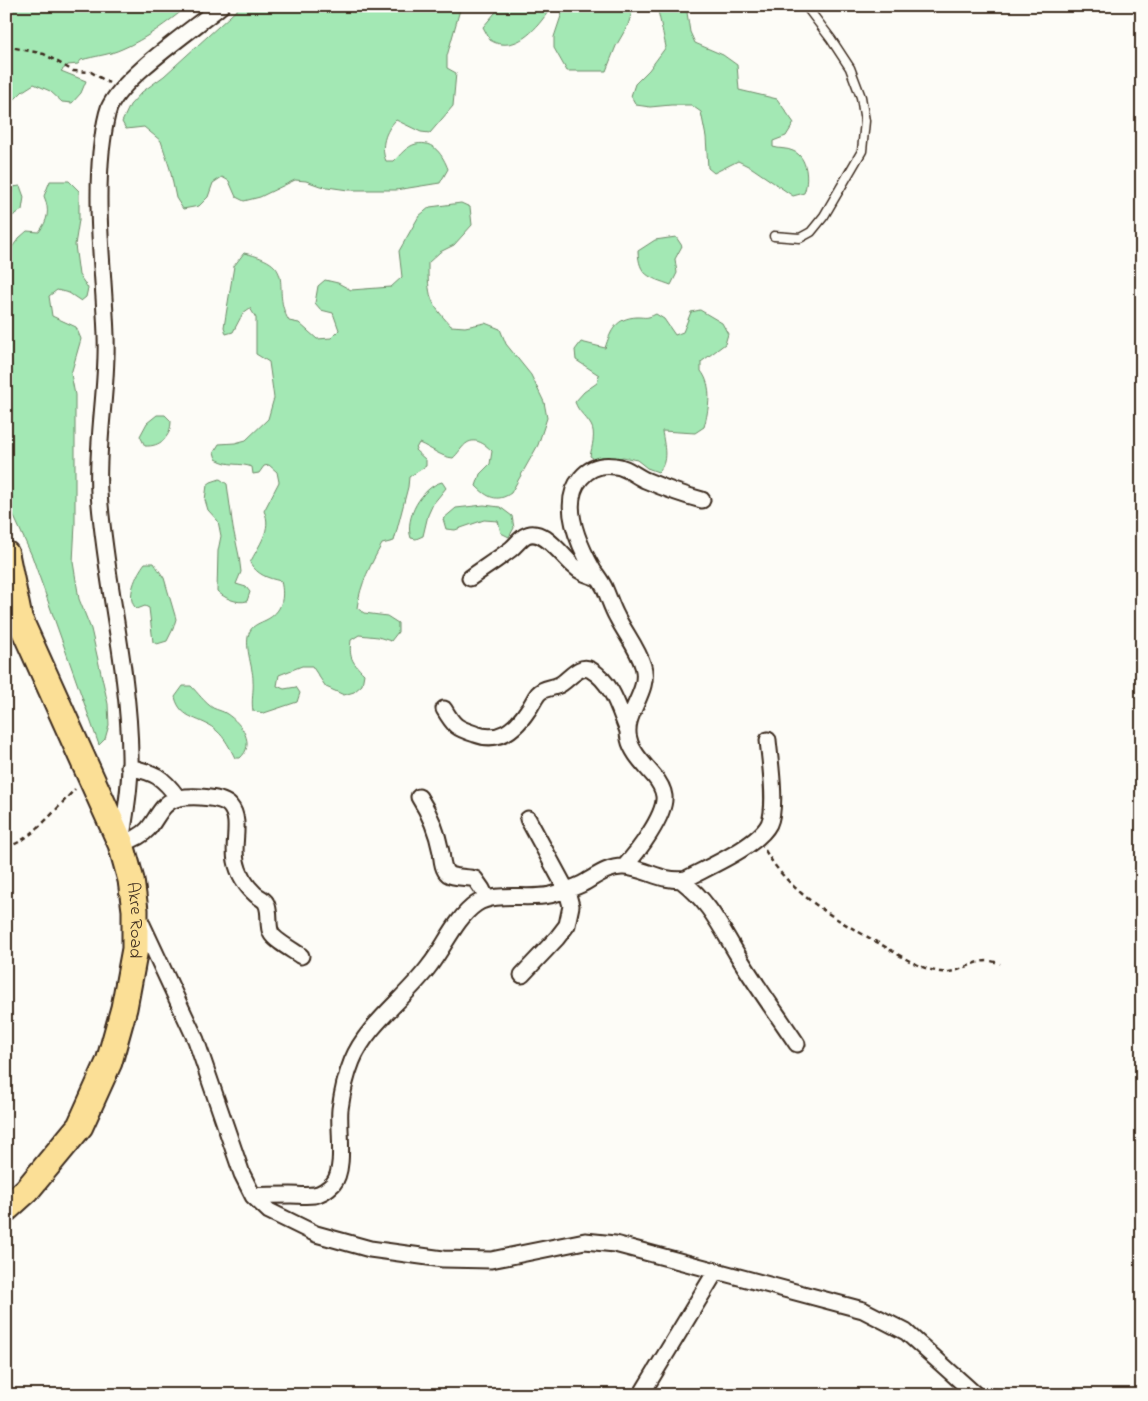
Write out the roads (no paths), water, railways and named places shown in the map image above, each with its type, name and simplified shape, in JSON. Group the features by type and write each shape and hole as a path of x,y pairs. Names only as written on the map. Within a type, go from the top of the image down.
{"highway":[{"name":"Akre Road","path":"6,554 13,609 121,844 131,880 135,910 134,950 124,1008 110,1062 80,1126 27,1190 6,1209"}],"street":[{"path":"221,6 136,74 120,91 109,108 103,136 99,202 106,368 99,490 128,720 130,767 121,844 134,840 147,830 166,804 178,798 210,798 224,801 230,806 235,816 234,848 236,862 242,877 255,895 262,898 267,904 271,934 301,956"},
{"path":"624,867 638,852 648,836 664,804 664,796 662,788 628,739 628,727 640,698 644,668 617,618 605,588 582,548 574,528 571,513 573,496 578,481 588,470 600,466 622,467 643,479 680,494 702,500"},
{"path":"470,578 531,533 538,534 547,539 574,567 598,578"},
{"path":"444,709 454,725 462,730 487,738 495,738 513,728 528,711 534,699 543,689 559,685 585,668 591,670 610,689 628,731"},
{"path":"253,1196 314,1195 326,1189 334,1182 340,1159 340,1110 352,1061 362,1043 393,1005 418,981 463,917 475,904 496,897 538,896 566,891 612,868 624,867 666,880 681,880 715,864 750,844 758,838 769,824 772,813 772,790 768,740"},
{"path":"130,767 145,770 159,776 178,798"},
{"path":"419,797 428,812 437,834 447,874 475,879 487,899"},
{"path":"522,975 567,925 571,906 566,891 528,819"},
{"path":"681,880 695,891 714,914 737,954 797,1044"},
{"path":"135,910 196,1040 242,1174 253,1196 269,1211 316,1234 370,1249 443,1259 491,1260 585,1241 615,1244 863,1310 906,1332 976,1395"},
{"path":"641,1395 716,1271"}],"lane":[{"path":"774,236 800,238 811,232 824,216 862,150 865,122 860,97 850,68 806,6"}]}
